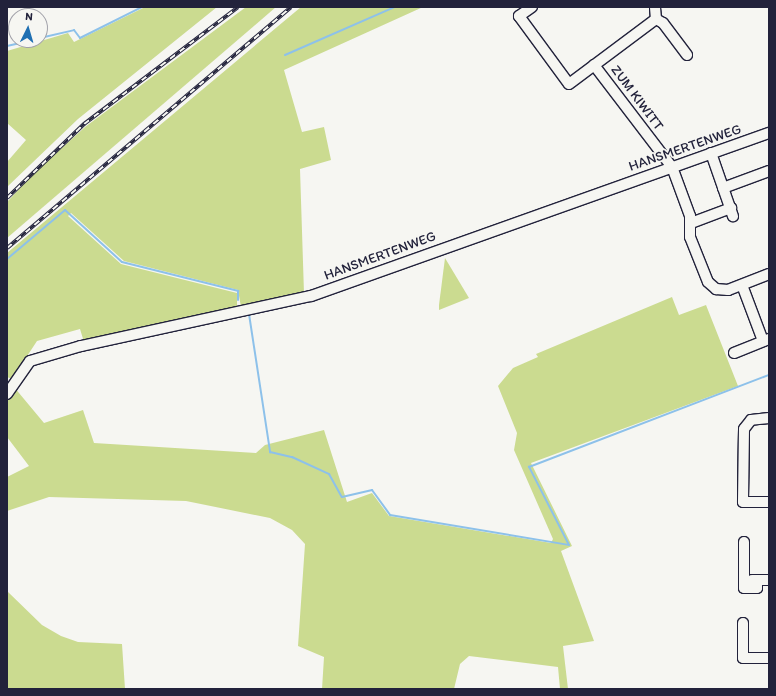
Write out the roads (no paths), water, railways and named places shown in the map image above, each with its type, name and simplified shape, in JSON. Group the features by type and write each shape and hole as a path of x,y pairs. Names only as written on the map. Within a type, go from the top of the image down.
{"street":[{"name":"ZUM KIWITT","path":"532,7 519,16 568,84 656,19"},
{"path":"655,7 656,19 664,23 687,55"},
{"name":"ZUM KIWITT","path":"594,66 672,168 691,223 690,237 708,282 722,290 742,285 769,274"},
{"name":"HANSMERTENWEG","path":"7,394 30,361 81,346 311,296 769,133"},
{"path":"691,223 732,212 710,153"},
{"path":"724,188 769,171"},
{"path":"734,352 766,340 742,285"},
{"path":"769,418 751,420 744,428 743,496 743,502 769,502"},
{"path":"744,542 744,580 769,580"},
{"path":"743,623 743,658 769,658"}],"waterway":[{"path":"48,36 74,30 80,38 142,7"},
{"path":"285,55 395,7"},
{"path":"7,259 65,210 122,262 238,291 238,300"},
{"path":"249,314 270,452 292,457 329,474 342,497 372,490 390,515 569,545"},
{"path":"569,545 529,467 769,375"}],"railway":[{"path":"7,198 84,124 238,7"},
{"path":"7,248 291,7"}]}
